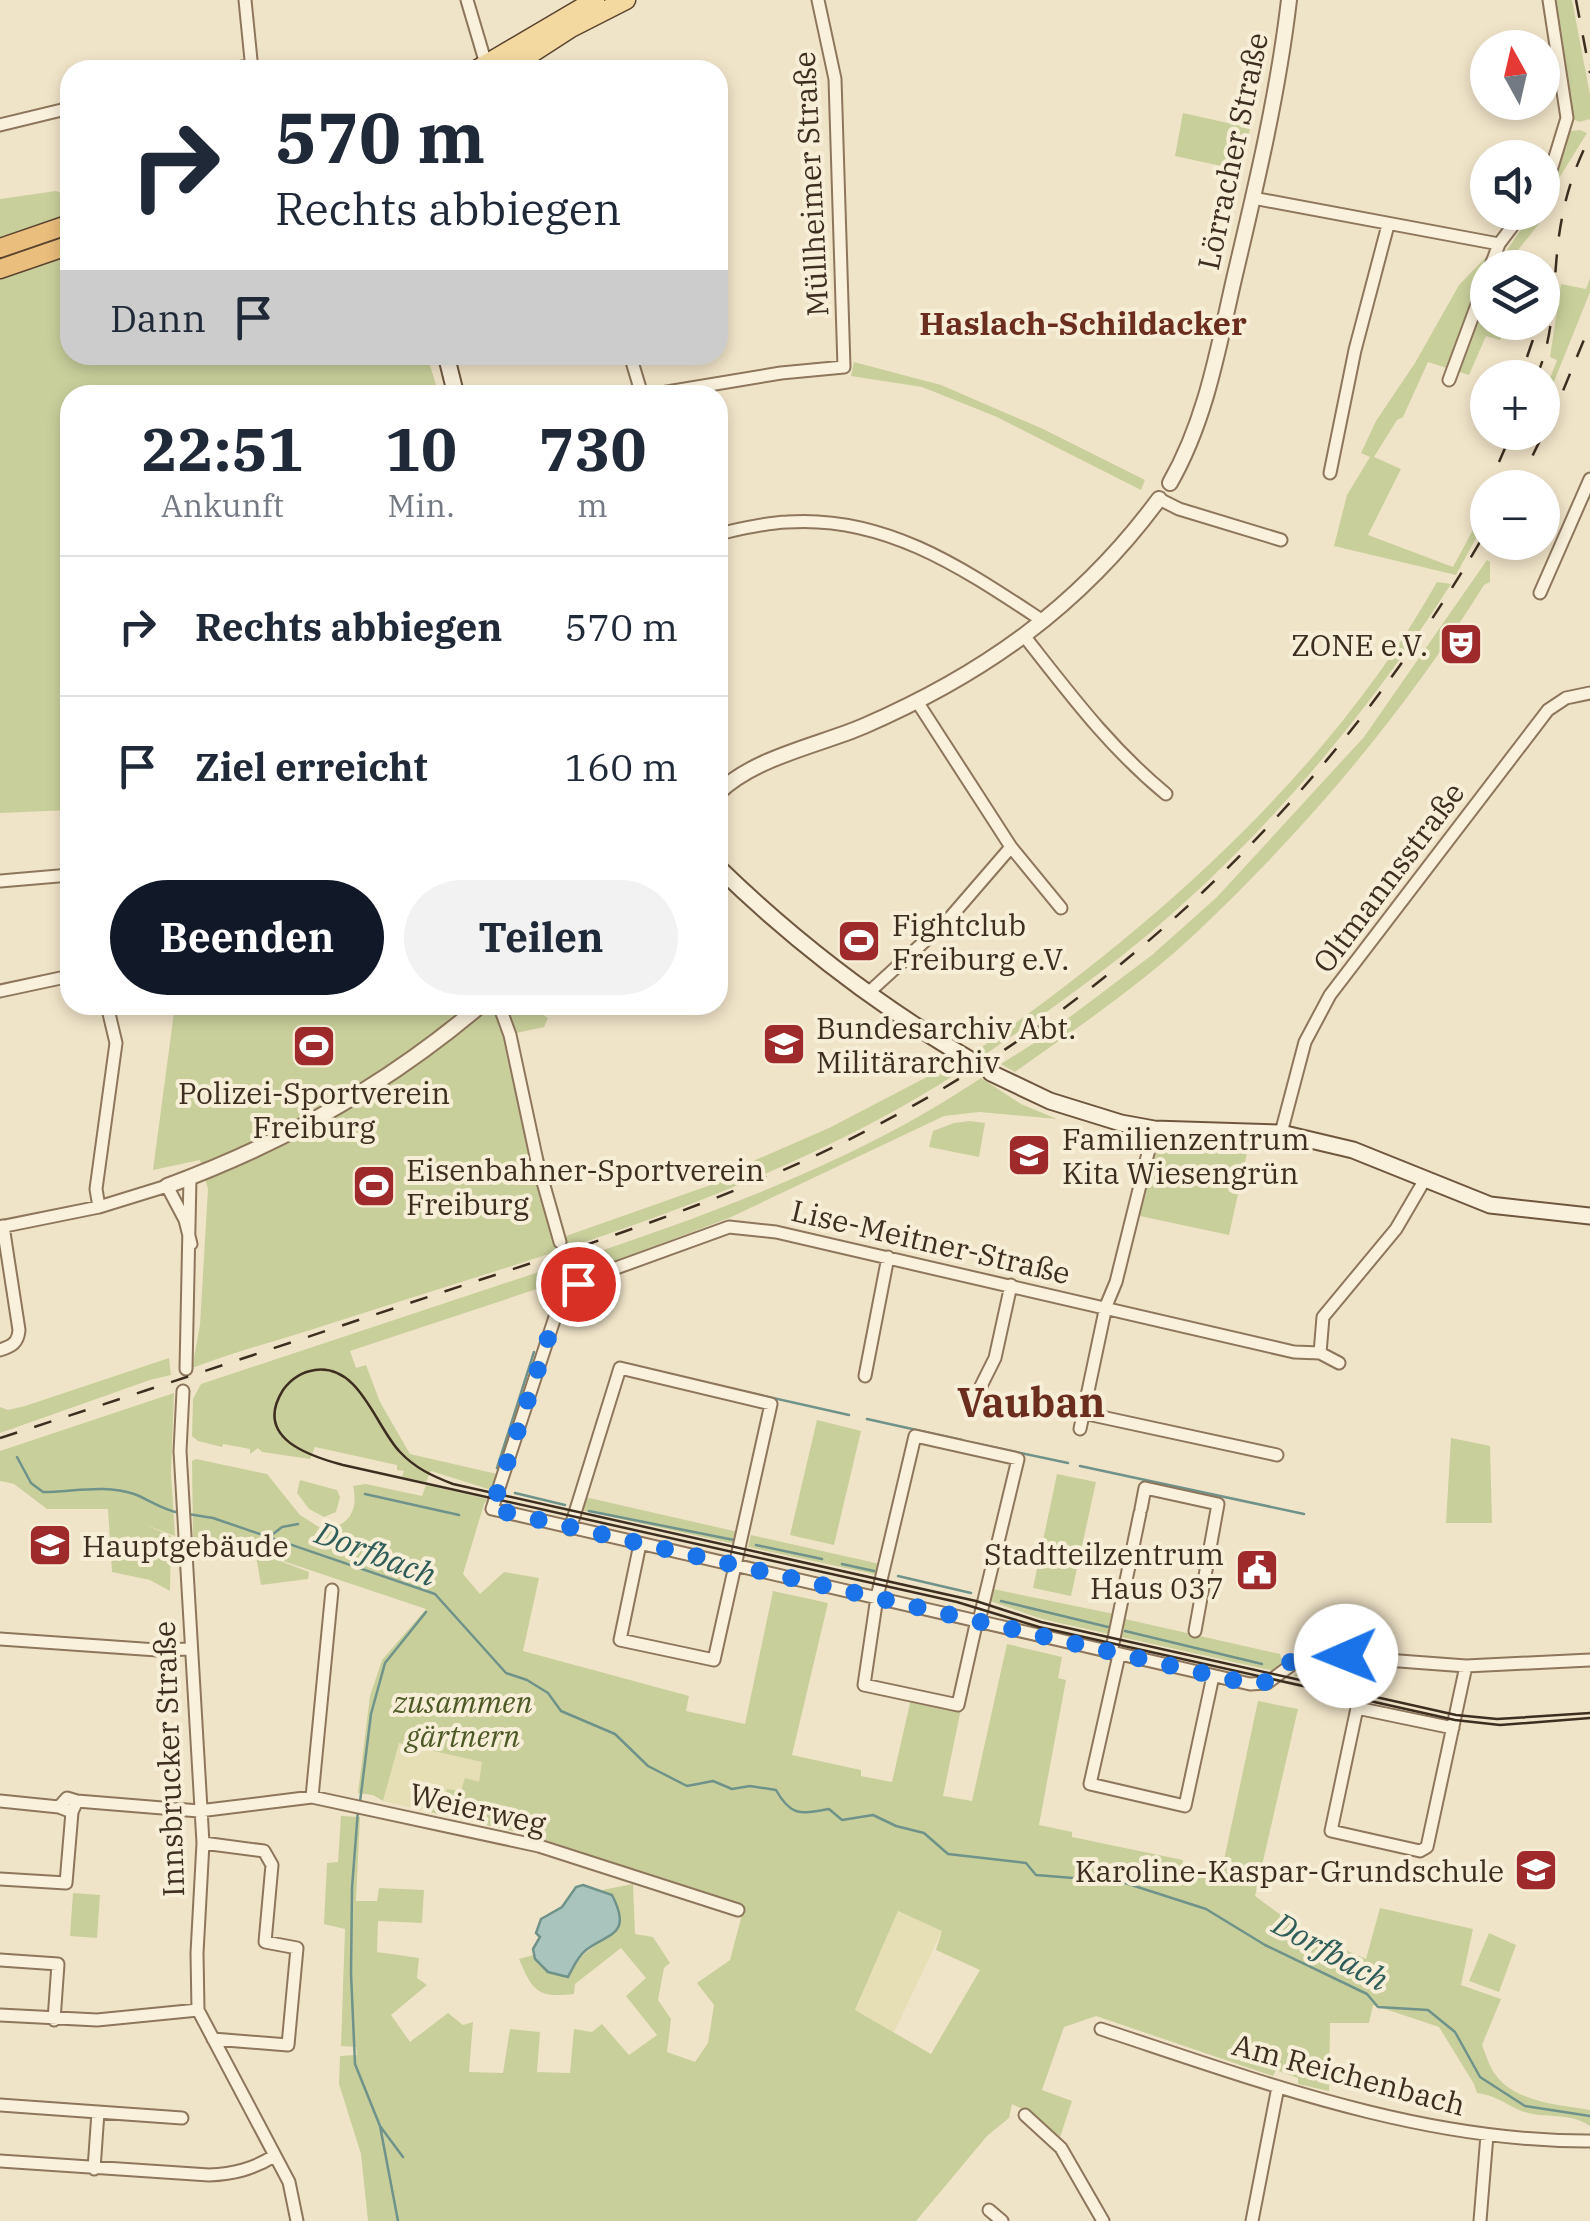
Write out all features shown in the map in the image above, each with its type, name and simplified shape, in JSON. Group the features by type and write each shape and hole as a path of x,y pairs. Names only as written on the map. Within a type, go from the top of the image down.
{"highway":[{"path":"0,248 60,227"},
{"path":"0,269 60,249"}],"main road":[{"path":"494,60 595,0"},
{"path":"522,60 626,0"},
{"path":"728,876 803,944 868,994 972,1061"},
{"path":"991,1073 1076,1110 1154,1128 1281,1133 1353,1150 1490,1205 1590,1216"}],"street":[{"path":"248,0 252,60"},
{"path":"467,0 480,60"},
{"name":"Müllheimer Straße","path":"707,385 844,367 835,80 818,0"},
{"name":"Lörracher Straße","path":"1170,483 1199,424 1253,198 1283,52 1289,0"},
{"path":"1549,0 1567,118 1560,141"},
{"path":"0,125 60,110"},
{"path":"1253,198 1499,244"},
{"path":"1330,473 1388,225"},
{"path":"1497,250 1510,230"},
{"path":"1450,380 1470,324"},
{"path":"1540,593 1590,479"},
{"path":"728,783 770,762 918,702 986,664 1075,592 1159,499 1179,510 1281,540"},
{"path":"1577,508 1590,513"},
{"path":"728,532 789,522 840,524 876,532 944,558 1043,621"},
{"path":"1024,636 1074,703 1136,769 1166,794"},
{"name":"Oltmannsstraße","path":"1281,1133 1304,1042 1330,995 1548,710 1566,698 1590,694"},
{"path":"918,702 1011,847 1061,908"},
{"path":"868,994 948,920 1011,847"},
{"path":"0,881 60,877"},
{"path":"0,991 60,978"},
{"path":"99,1206 96,1190 116,1043 109,1015"},
{"path":"0,1350 13,1345 19,1330 2,1226 99,1206 190,1177 318,1118 366,1091 468,1015"},
{"path":"503,1015 560,1242"},
{"path":"1080,1429 1106,1306 1116,1282 1154,1128"},
{"path":"186,1369 190,1177"},
{"path":"1339,1363 1320,1353 1323,1316 1396,1229 1424,1181"},
{"path":"167,1186 184,1220 190,1244"},
{"name":"Lise-Meitner-Straße","path":"570,1529 492,1509 556,1314 568,1290 594,1276 729,1227 744,1227 1012,1285 1294,1352 1320,1353"},
{"path":"864,1376 888,1258"},
{"path":"982,1386 994,1358 1012,1285"},
{"path":"640,1544 620,1640 714,1660 736,1567 771,1404 620,1368 570,1529 640,1544 736,1567 978,1621 1114,1654 1260,1684 1297,1658 1321,1653 1466,1666 1590,1660"},
{"name":"Innsbrucker Straße","path":"183,1391 180,1451 203,1843 196,1953 198,2010 289,2182 297,2221"},
{"path":"1082,1413 1277,1456"},
{"path":"916,1436 1018,1459 958,1705 864,1685 877,1598 916,1436"},
{"path":"1195,1630 1218,1504 1145,1488 1090,1784 1185,1806 1213,1676"},
{"path":"312,1797 332,1590"},
{"path":"0,1639 157,1650 190,1648"},
{"path":"1453,1728 1357,1708 1331,1831 1424,1850 1453,1728 1466,1666"},
{"name":"Weierweg","path":"74,1807 199,1811 312,1797 539,1846 738,1910"},
{"path":"0,1801 58,1807 67,1798 74,1807 66,1883 0,1879"},
{"path":"203,1843 264,1851 272,1865 265,1942 297,1948 288,2045 212,2039"},
{"path":"0,1960 58,1964 54,2020"},
{"path":"0,2015 54,2020 131,2019 198,2010"},
{"name":"Am Reichenbach","path":"1101,2028 1278,2087 1376,2113 1487,2135 1590,2141"},
{"path":"1252,2221 1278,2087"},
{"path":"0,2105 182,2118"},
{"path":"94,2169 98,2112"},
{"path":"1025,2115 1061,2148 1103,2221"},
{"path":"1480,2221 1487,2135"},
{"path":"0,2161 208,2176 234,2174 274,2156"},
{"path":"990,2210 1002,2221"}],"shaded area":[{"path":"399,1742 483,1762 479,1782 444,1802 430,1799 426,1811 383,1801"},
{"path":"898,1911 942,1931 894,2032 855,2011"}],"green space":[{"path":"1552,0 1572,0 1590,95 1590,119 1579,122 1571,118 1560,30 1557,30"},
{"path":"1183,113 1250,128 1240,170 1175,156"},
{"path":"1570,131 1587,133 1560,177 1560,159"},
{"path":"56,191 60,193 60,222 0,243 0,199"},
{"path":"1521,230 1534,230 1518,250 1507,250"},
{"path":"60,253 60,365 430,365 436,385 60,385 60,810 0,813 0,274"},
{"path":"1470,274 1470,340 1484,340 1476,360 1470,360 1469,375 1428,362 1403,417 1397,420 1374,457 1401,469 1368,535 1453,567 1470,536 1470,549 1456,575 1334,546 1347,495 1370,457 1361,453 1376,421 1415,363 1459,285"},
{"path":"1590,278 1590,292 1560,367 1560,360 1550,357 1553,340 1560,340 1561,284 1586,289"},
{"path":"854,362 941,385 1043,429 1145,480 1141,490 997,417 922,387 851,376"},
{"path":"1487,560 1490,562 1490,582 1484,585 1421,678 1352,768 1277,852 1197,932 1132,988 1015,1072 1001,1064 1152,955 1217,897 1364,737"},
{"path":"1437,582 1451,584 1388,675 1320,762 1246,843 1166,919 1100,973 983,1056 976,1051 1108,953 1233,842 1345,718 1394,652"},
{"path":"174,1015 544,1015 548,1018 544,1027 516,1033 540,1143 566,1236 739,1175 744,1165 829,1128 952,1064 964,1069 814,1152 656,1217 192,1368 200,1325 208,1189 200,1160 153,1170"},
{"path":"981,1078 1021,1104 1057,1119 979,1112 944,1116 729,1218 578,1275 571,1261 730,1204 834,1160"},
{"path":"970,1121 985,1123 979,1157 929,1147 933,1131"},
{"path":"1159,1141 1249,1144 1229,1235 1140,1216"},
{"path":"560,1265 564,1280 350,1351 356,1368 366,1365 380,1402 410,1454 497,1474 491,1490 431,1471 426,1482 402,1477 404,1471 397,1470 397,1465 315,1447 310,1459 262,1452 258,1448 250,1454 250,1449 223,1444 222,1447 192,1436 193,1399 201,1384"},
{"path":"169,1358 171,1375 0,1433 0,1407 8,1410 25,1406"},
{"path":"174,1393 171,1473 175,1536 146,1525 171,1536 170,1591 150,1580 112,1572 108,1509 47,1509 14,1484 0,1481 0,1451"},
{"path":"817,1420 861,1431 834,1545 790,1535"},
{"path":"1451,1438 1490,1446 1492,1523 1446,1523"},
{"name":"zusammen gärtnern","path":"192,1461 267,1474 300,1515 322,1529 345,1522 353,1510 353,1486 366,1484 422,1496 426,1485 488,1499 463,1574 480,1594 504,1572 539,1578 523,1651 689,1696 686,1711 745,1724 773,1591 828,1603 792,1755 861,1770 861,1776 892,1782 911,1699 961,1709 943,1796 972,1801 1007,1644 1062,1657 1058,1678 1066,1680 1039,1825 1072,1832 1072,1837 1183,1860 1182,1867 1221,1874 1258,1701 1298,1709 1255,1896 1304,1932 1366,1959 1380,1908 1473,1929 1461,1985 1501,1999 1482,2045 1493,2071 1503,2083 1525,2096 1590,2110 1590,2126 1568,2117 1528,2113 1477,2093 1439,2027 1373,2005 1369,2023 1330,2023 1329,2091 1298,2084 1298,2078 1276,2070 1273,2076 1096,2016 1064,2027 1042,2090 1072,2101 1060,2137 1034,2115 1012,2104 1009,2118 987,2136 916,2221 368,2221 361,2154 339,2084 340,2056 357,2055 356,2047 341,2046 345,1929 324,1924 327,1863 338,1862 341,1816 360,1817 356,1901 377,1901 379,1888 424,1890 422,1923 378,1921 377,1952 419,1958 417,1978 427,1985 391,2015 410,2042 448,2013 463,2025 473,2022 469,2072 503,2073 510,2029 540,2032 537,2072 570,2073 574,2029 592,2032 602,2024 629,2055 657,2035 626,1996 646,1978 621,1948 575,1984 574,1994 552,1995 538,1990 519,1959 533,1955 570,1976 585,1953 617,1928 615,1900 602,1890 633,1884 635,1934 653,1937 670,1963 664,1968 658,2000 671,2019 667,2052 695,2062 708,2043 714,2005 697,1983 730,1960 744,1907 530,1835 426,1811 429,1799 444,1802 447,1789 461,1791 465,1778 479,1782 482,1762 399,1743 383,1801 358,1793 370,1696 382,1660 426,1609 262,1554 309,1572 308,1579 261,1585 256,1556 260,1553 193,1539","holes":["898,1911 942,1931 936,1950 980,1970 931,2054 855,2010"]},
{"path":"1057,1474 1096,1482 1071,1596 1033,1588"},
{"path":"300,1480 337,1490 340,1497 336,1512 324,1517 309,1509 297,1493"},
{"path":"585,1497 738,1532 735,1544 580,1510"},
{"path":"751,1535 880,1564 878,1575 748,1547"},
{"path":"993,1589 1114,1614 1109,1634 1042,1619 990,1601"},
{"path":"1125,1619 1280,1654 1282,1662 1274,1671 1121,1637"},
{"path":"1311,1659 1371,1664 1368,1692 1294,1676 1303,1665 1301,1662"},
{"path":"73,1893 100,1895 97,1938 70,1936"},
{"path":"1489,1933 1516,1945 1499,1992 1469,1981"}],"water":[{"path":"583,1885 612,1895 619,1926 583,1953 568,1977 548,1972 535,1959 533,1949 540,1937 536,1933 541,1919 562,1907 576,1887"}],"waterway":[{"path":"497,1468 534,1352"},
{"path":"719,1386 849,1415"},
{"path":"867,1419 962,1440"},
{"path":"974,1443 1068,1463"},
{"name":"Dorfbach","path":"17,1457 31,1483 43,1492 123,1491 180,1513"},
{"path":"1080,1466 1304,1514"},
{"path":"515,1493 565,1505"},
{"path":"365,1494 459,1515"},
{"path":"589,1511 734,1540"},
{"name":"Dorfbach","path":"188,1514 213,1518 435,1594 506,1673 548,1693 561,1711 615,1734 648,1766 687,1786 713,1781 732,1789 750,1786 776,1790 798,1812 829,1809 842,1820 873,1815 924,1833 948,1854 1026,1863 1036,1875 1122,1882 1206,1909 1265,1945 1367,1994 1378,2007 1428,2010 1455,2032 1480,2077 1525,2106 1590,2116"},
{"path":"268,1538 282,1527 298,1524"},
{"path":"756,1545 822,1559"},
{"path":"842,1564 874,1571"},
{"path":"898,1576 971,1593"},
{"path":"1001,1601 1108,1627"},
{"path":"360,1802 371,1714 385,1663 426,1612"},
{"path":"1125,1631 1262,1664"},
{"path":"358,1810 352,1888 355,2064 380,2126 398,2221"},
{"path":"380,2126 403,2157"}],"tram line":[{"path":"1590,1713 1497,1719 1456,1715 1041,1622 976,1601 453,1484 406,1458 355,1386 331,1371 315,1370 297,1377 283,1390 276,1407 275,1421 289,1442 343,1465 957,1602 1039,1627 1455,1720 1500,1725 1590,1718"}],"railway":[{"path":"1576,0 1590,73"},
{"path":"1542,360 1564,208 1590,137"},
{"path":"1526,470 1590,325"},
{"path":"1527,357 1533,340"},
{"path":"1499,462 1504,450"},
{"path":"0,1438 660,1219 817,1155 964,1076 1055,1015 1141,947 1222,874 1297,795 1366,711 1430,622 1470,557"}],"place":[{"name":"ZONE e.V.","path":"1461,644"},
{"name":"Fightclub Freiburg e.V.","path":"859,941"},
{"name":"Bundesarchiv Abt. Militärarchiv","path":"784,1044"},
{"name":"Polizei-Sportverein Freiburg","path":"314,1046"},
{"name":"Familienzentrum Kita Wiesengrün","path":"1029,1155"},
{"name":"Eisenbahner-Sportverein Freiburg","path":"374,1186"},
{"name":"Hauptgebäude","path":"50,1545"},
{"name":"Stadtteilzentrum Haus 037","path":"1257,1570"},
{"name":"Karoline-Kaspar-Grundschule","path":"1536,1870"}],"district":[{"name":"Haslach-Schildacker","path":"1083,323"},
{"name":"Vauban","path":"1031,1402"}],"route":[{"path":"578,1284 568,1290 556,1314 492,1509 1250,1684 1267,1683 1306,1654 1346,1656"}]}
